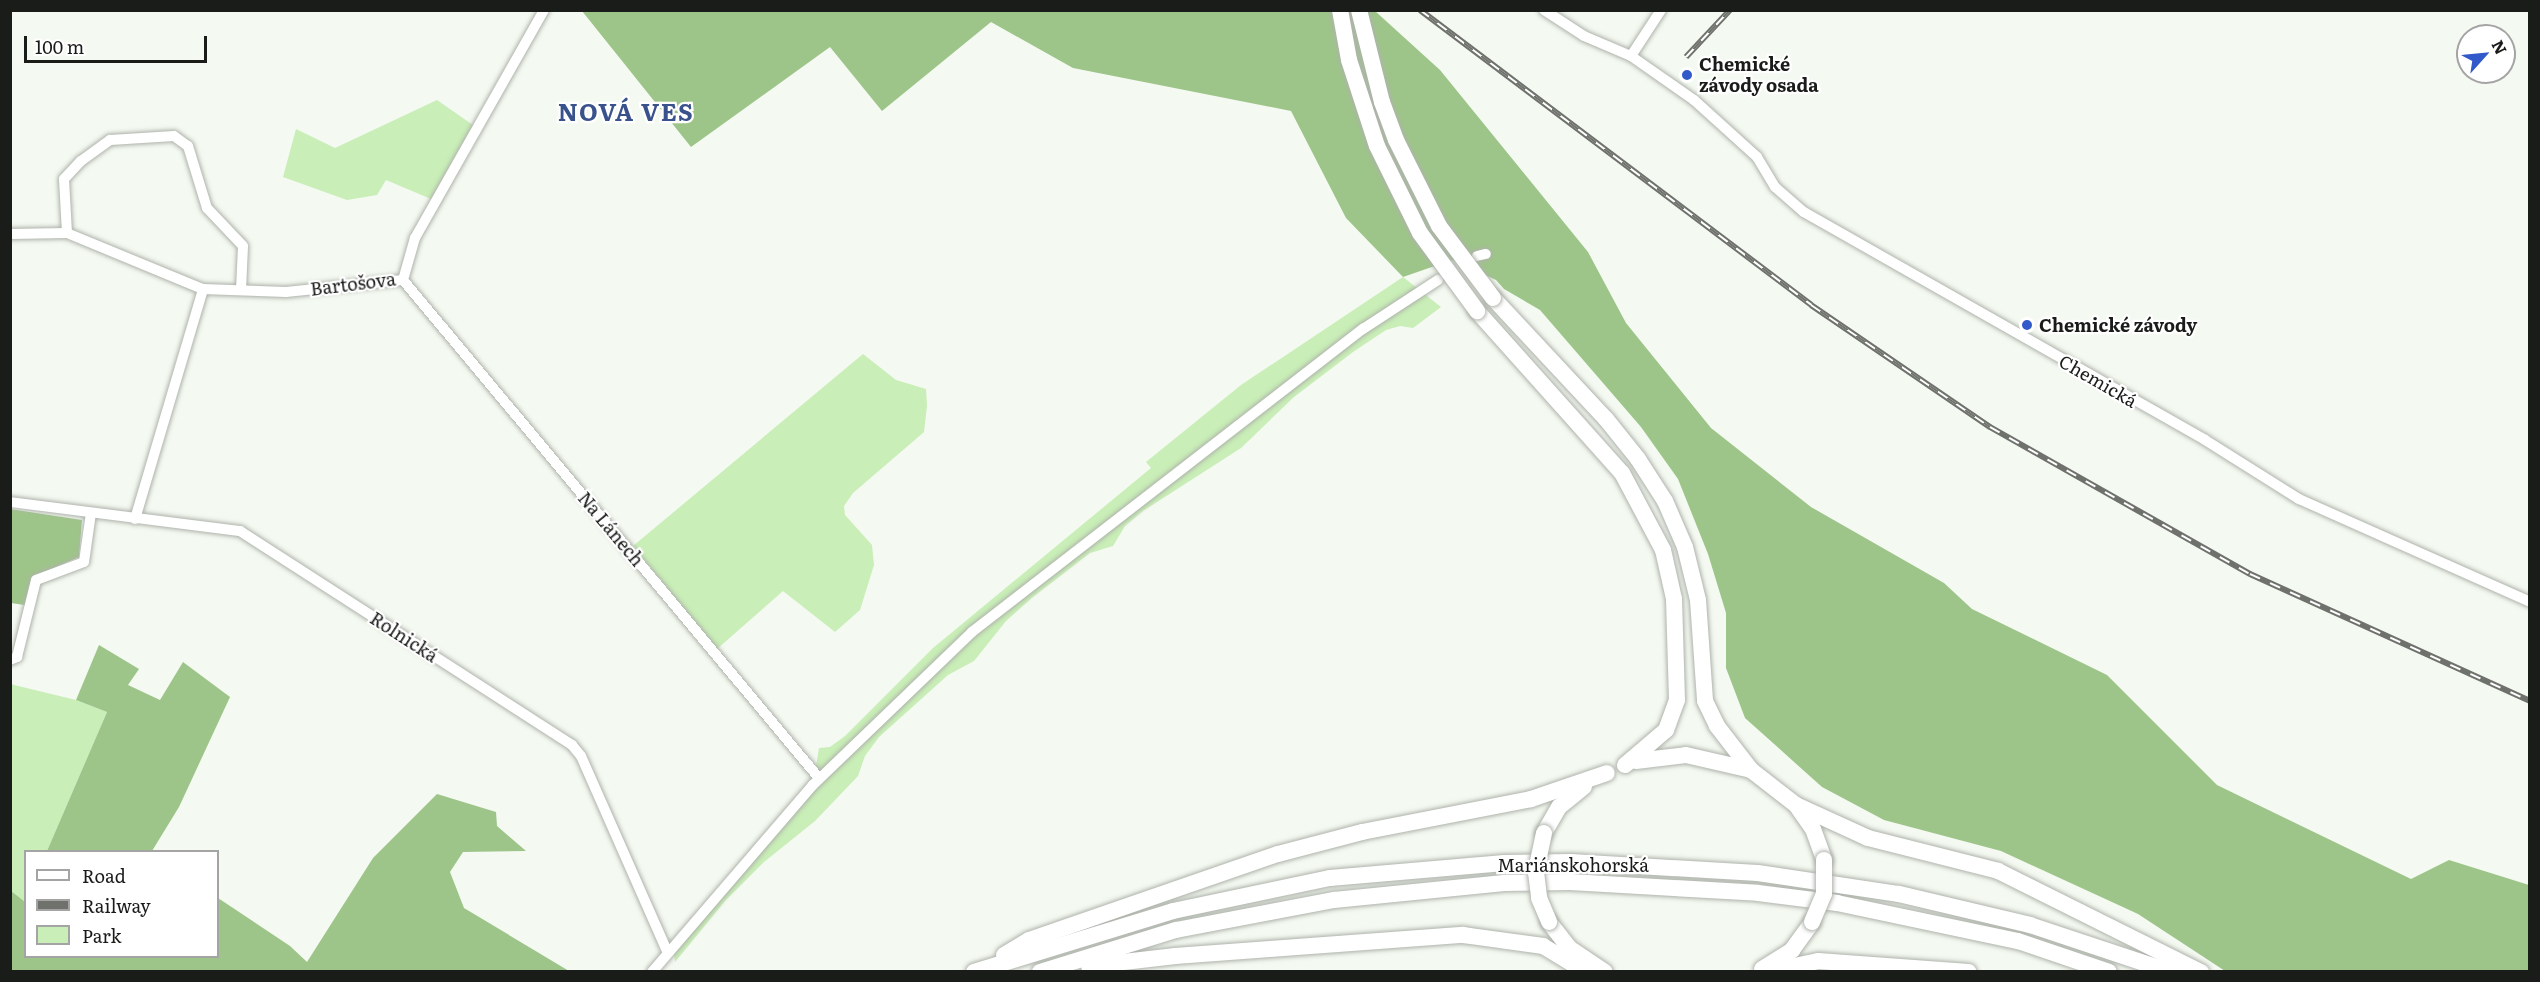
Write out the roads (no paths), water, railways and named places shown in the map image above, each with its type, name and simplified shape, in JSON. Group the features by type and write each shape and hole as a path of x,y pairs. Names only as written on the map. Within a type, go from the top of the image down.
{"main road":[{"path":"1340,10 1352,69 1377,147 1420,233 1477,311 1622,473 1646,512 1666,559 1674,598 1677,700 1666,730 1625,765"},
{"path":"1359,10 1382,102 1417,186 1463,261 1493,298 1606,419 1638,459 1665,501 1685,547 1698,600 1705,701 1717,726 1751,770 1796,805 1869,838 1998,871 2201,972"},
{"path":"978,970 1029,940 1278,854 1362,832 1531,799 1625,765 1674,754 1716,759 1751,770"},
{"path":"1605,972 1569,948 1549,922 1539,898 1536,872 1544,833 1571,795 1607,773"},
{"path":"1758,972 1792,950 1812,922 1826,887 1824,860 1813,830 1796,805"},
{"name":"Mariánskohorská","path":"978,970 1173,911 1330,878 1504,863 1571,862 1758,873 1899,894 2030,925 2171,972"},
{"name":"Mariánskohorská","path":"1041,972 1176,930 1334,900 1504,883 1570,882 1758,893 1838,903 2018,941 2109,972"},
{"path":"1065,972 1113,962 1175,956 1463,935 1543,946 1586,972"},
{"path":"1766,972 1818,961 1969,972"}],"street":[{"name":"Bartošova","path":"10,234 67,233 203,289 286,292 402,280 415,238 544,10"},
{"name":"Chemická","path":"1544,10 1584,36 1631,56 1694,100 1757,157 1775,187 1804,212 2205,440 2299,499 2529,602"},
{"path":"1631,56 1661,10"},
{"path":"67,233 64,179 81,161 110,140 174,136 188,146 207,208 243,246 241,290"},
{"name":"Na Lánech","path":"402,280 819,778"},
{"path":"652,972 667,951 819,778 972,632 1363,329 1438,280"},
{"path":"135,519 203,289"},
{"name":"Rolnická","path":"10,502 240,531 572,745 581,756 667,951"},
{"path":"10,660 17,657 36,580 84,562 91,513"}],"railway":[{"path":"1420,10 1811,305 1990,427 2250,574 2530,701"},
{"path":"1686,57 1730,10"}],"place":[{"name":"Chemické závody osada","path":"1687,75"},
{"name":"Chemické závody","path":"2027,325"}],"district":[{"name":"NOVÁ VES","path":"626,111"}]}
